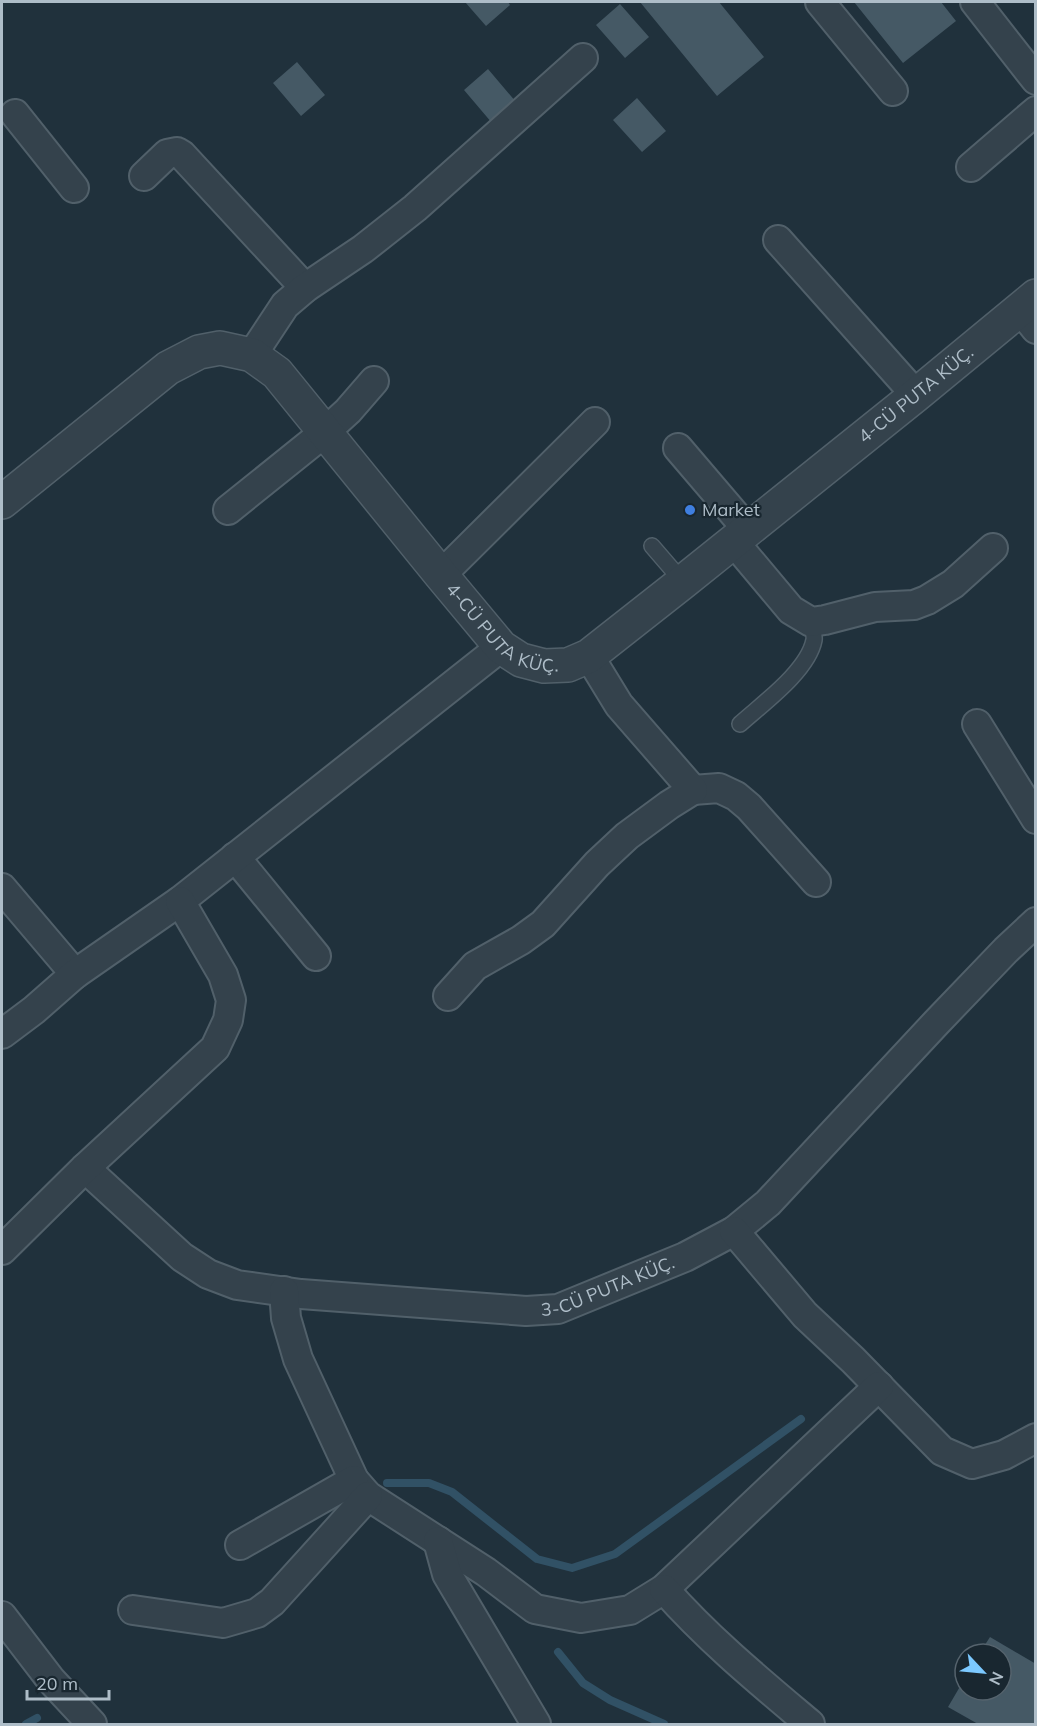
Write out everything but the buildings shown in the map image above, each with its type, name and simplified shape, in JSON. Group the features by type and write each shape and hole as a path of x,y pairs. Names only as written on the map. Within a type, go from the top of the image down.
{"street":[{"path":"820,2 893,91"},
{"path":"975,2 1035,80"},
{"path":"252,355 285,306 305,288 363,249 415,208 583,58"},
{"path":"971,167 1035,111"},
{"path":"6,113 74,188"},
{"path":"144,176 167,154 177,152 182,155 305,288"},
{"path":"778,240 916,395"},
{"name":"4-CÜ PUTA KÜÇ.","path":"2,502 168,368 199,352 220,348 252,355 277,373 501,647 521,660 544,666 568,665 589,656 916,395 1030,311"},
{"path":"228,510 325,432 348,411 374,381"},
{"path":"441,575 595,423"},
{"path":"678,448 791,610 811,622 875,607 914,605 927,600 953,584 993,548"},
{"path":"2,1034 75,974 180,901 501,647"},
{"path":"589,656 619,705 693,790"},
{"path":"977,724 1035,819"},
{"path":"448,996 476,966 521,940 543,924 597,864 627,836 693,790 719,788 736,796 749,807 816,882"},
{"path":"236,857 316,956"},
{"path":"2,888 75,974"},
{"path":"2,1250 85,1168 215,1048 228,1020 231,1000 223,975 180,901"},
{"name":"3-CÜ PUTA KÜÇ.","path":"85,1168 182,1257 208,1274 237,1285 302,1294 526,1311 558,1309 685,1257 734,1231 768,1203 1035,922"},
{"path":"734,1231 805,1316 854,1360 942,1451 972,1464 1004,1455 1035,1438"},
{"path":"284,1291 286,1318 298,1359 361,1488 486,1572 535,1609 581,1618 630,1610 664,1589 879,1386"},
{"path":"240,1545 361,1488"},
{"path":"133,1610 223,1623 257,1613 272,1602 361,1488"},
{"path":"438,1541 447,1574 536,1725"},
{"path":"664,1589 685,1614 721,1648 810,1725"},
{"path":"2,1616 51,1680 92,1725"}],"lane":[{"path":"652,546 683,582"},
{"path":"740,724 795,674 809,653 815,638 811,622"}],"waterway":[{"path":"387,1483 429,1483 452,1492 537,1559 572,1568 615,1554 801,1419"},
{"path":"558,1652 583,1683 610,1700 664,1724"},
{"path":"26,1724 37,1718"}],"place":[{"name":"Market","path":"690,510"}]}
